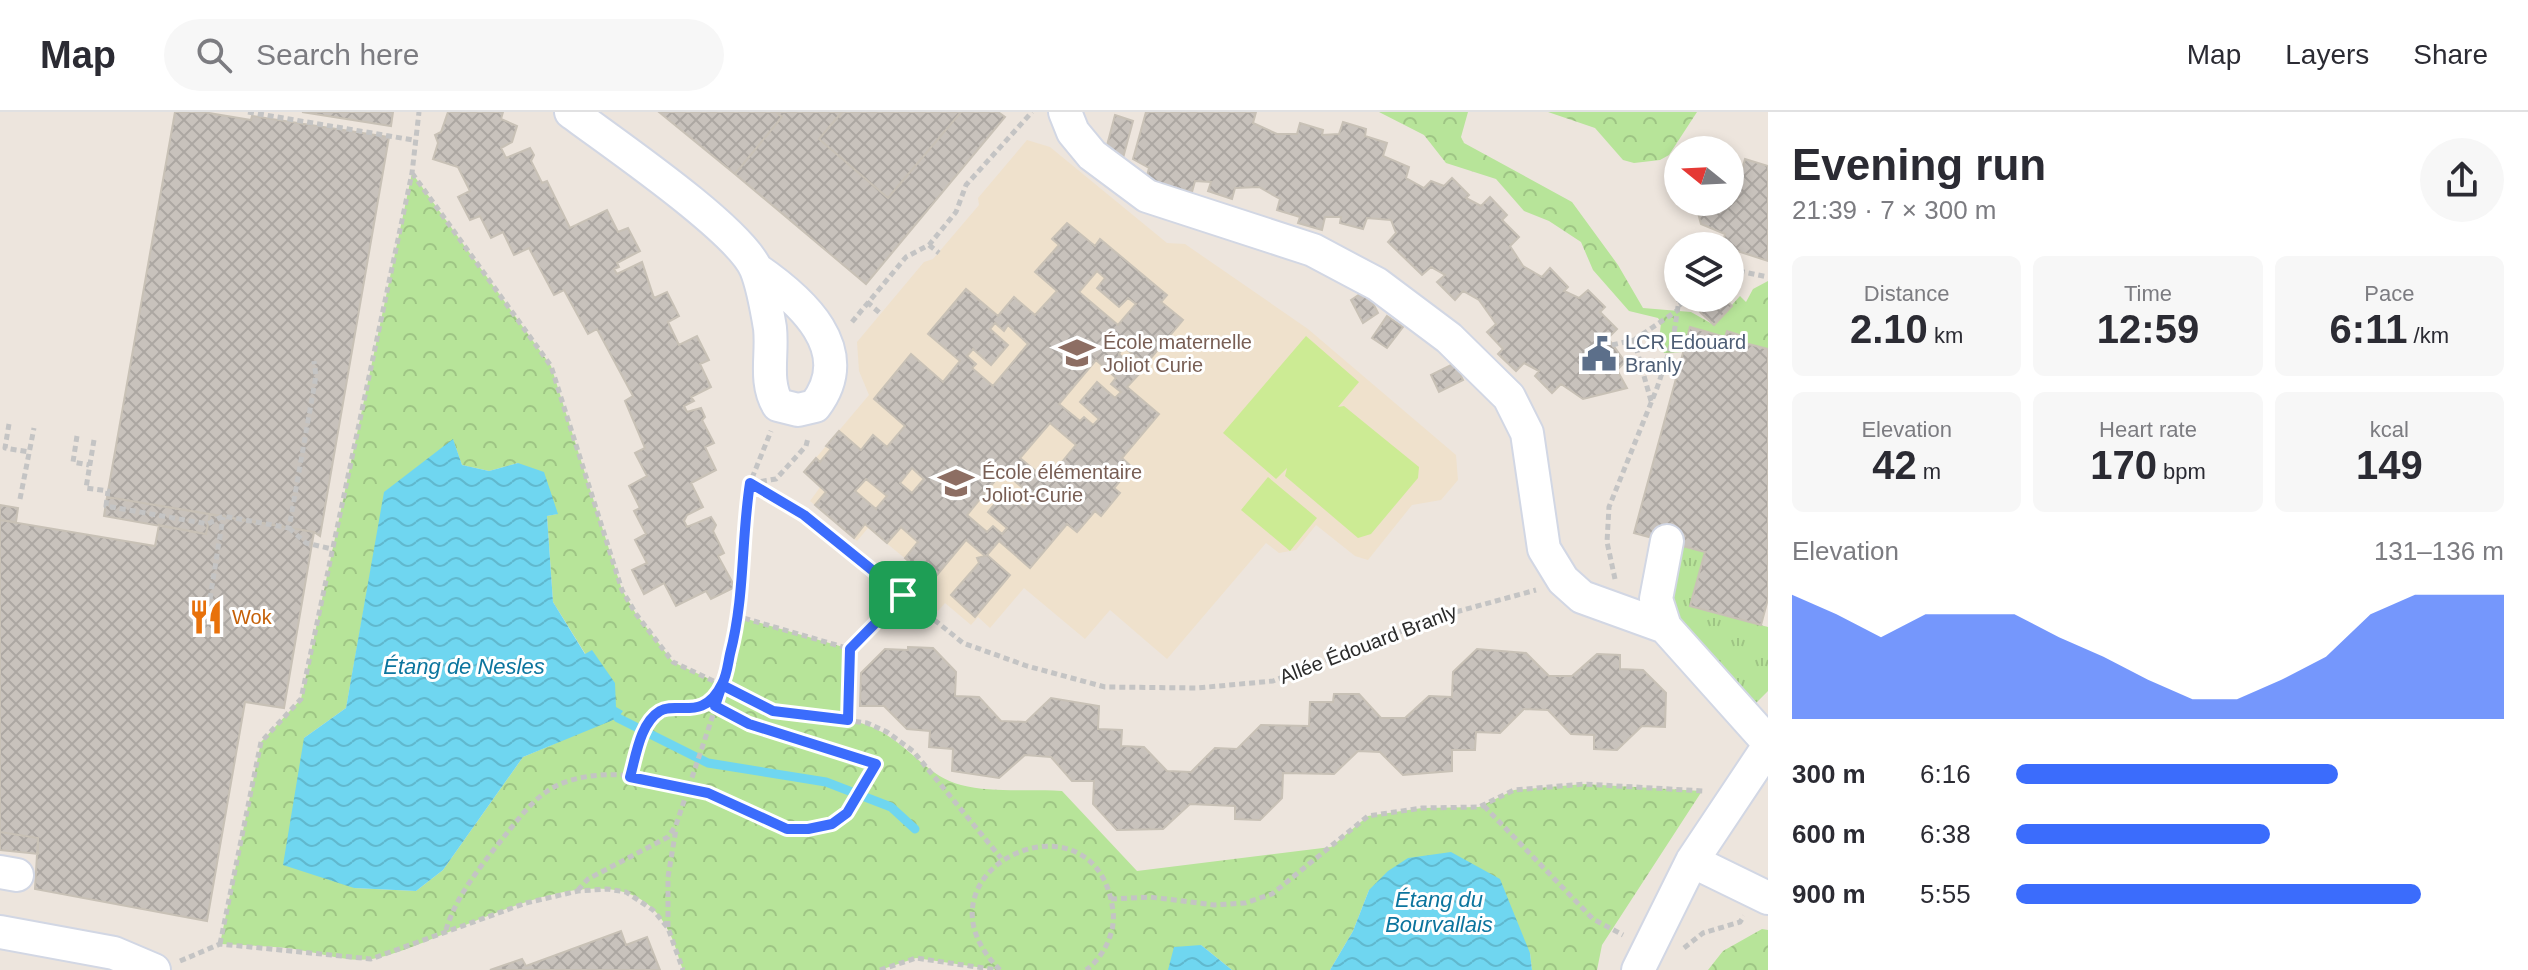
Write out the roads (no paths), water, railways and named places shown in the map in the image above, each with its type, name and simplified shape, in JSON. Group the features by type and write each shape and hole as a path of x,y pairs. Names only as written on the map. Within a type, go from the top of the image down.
{"street":[{"path":"571,112 718,224 745,250 756,269 770,329 770,391 778,405 798,410 815,406 828,389 828,340 813,318 777,283 756,269"},
{"path":"1065,112 1073,132 1092,155 1147,196 1313,250 1377,284 1449,338 1509,397 1527,433 1544,549 1563,580 1582,597 1665,627"},
{"path":"1643,959 1692,861 1768,744 1665,627 1656,599 1667,541"},
{"path":"1692,861 1763,897"},
{"path":"0,932 114,953 163,967"}],"water":[{"name":"Étang de Nesles","path":"453,439 462,465 489,471 518,463 544,472 558,514 547,516 553,602 585,654 592,650 615,683 616,707 623,711 618,718 523,757 443,870 416,891 354,888 283,865 304,738 346,708 384,492"},
{"name":"Étang du Bourvallais","path":"1451,852 1500,879 1530,953 1532,970 1330,970 1353,931 1369,890 1388,871 1408,858"},
{"path":"1201,945 1232,970 1168,970 1174,947"}],"waterway":[{"path":"618,718 708,763 826,782 891,807 915,829"}],"place":[{"name":"École maternelle Joliot Curie","path":"1077,353"},
{"name":"LCR Edouard Branly","path":"1599,354"},
{"name":"École élémentaire Joliot-Curie","path":"956,483"},
{"name":"Wok","path":"206,617"}]}
